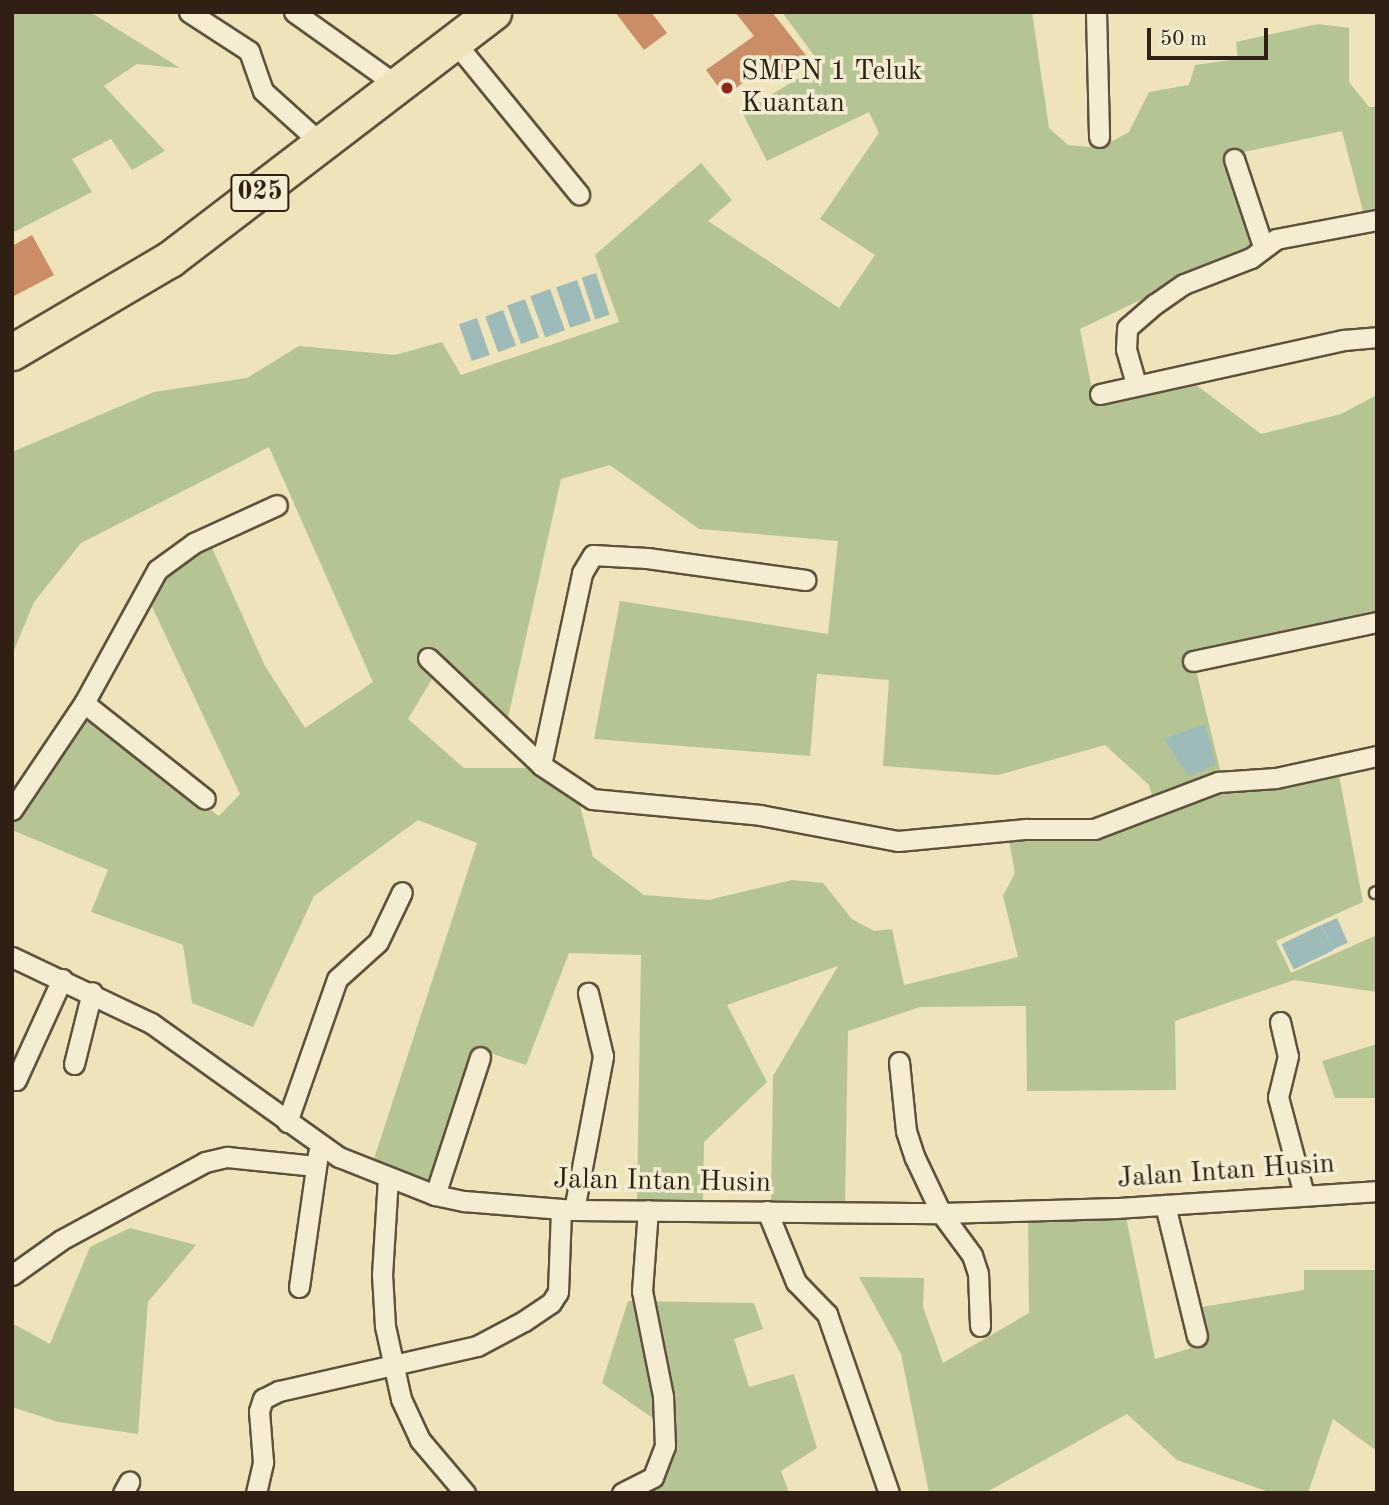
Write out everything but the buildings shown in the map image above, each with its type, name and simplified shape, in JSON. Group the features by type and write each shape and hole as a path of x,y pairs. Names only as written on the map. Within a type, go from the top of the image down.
{"highway":[{"name":"025","path":"12,352 170,259 323,145 493,12"}],"street":[{"path":"188,12 249,51 263,91 323,145"},
{"path":"295,12 398,86"},
{"path":"1096,12 1099,137"},
{"path":"454,41 579,194"},
{"path":"1234,159 1263,246"},
{"path":"1136,384 1125,340 1130,323 1184,284 1251,258 1263,246 1276,239 1377,219"},
{"path":"1100,394 1136,384 1377,337"},
{"path":"12,810 83,703 157,570 194,543 277,505"},
{"path":"541,765 582,573 593,555 619,554 805,580"},
{"path":"1193,661 1377,622"},
{"path":"428,658 541,765 579,793 607,804 760,815 853,834 928,841 1027,829 1094,829 1218,782 1276,778 1377,756"},
{"path":"83,703 205,799"},
{"path":"287,1122 337,979 378,942 402,892"},
{"name":"Jalan Intan Husin","path":"12,957 92,992 151,1023 319,1146 435,1195 567,1209 941,1213 1166,1205 1377,1191"},
{"path":"16,1080 62,979"},
{"path":"74,1064 92,992"},
{"path":"256,1493 263,1462 259,1411 263,1399 279,1391 477,1346 551,1303 559,1285 567,1209 603,1056 588,993"},
{"path":"1280,1022 1289,1056 1279,1097 1304,1195"},
{"path":"435,1195 480,1057"},
{"path":"899,1062 909,1143 941,1213 972,1255 978,1273 980,1326"},
{"path":"299,1287 319,1146"},
{"path":"12,1275 61,1240 205,1162 227,1157 316,1166"},
{"path":"388,1177 382,1274 385,1326 409,1421 465,1493"},
{"path":"1166,1205 1197,1336"},
{"path":"622,1493 649,1489 663,1459 667,1425 644,1310 642,1258 648,1210"},
{"path":"768,1211 796,1282 827,1314 889,1493"}],"green space":[{"path":"12,12 90,12 180,68 137,64 104,86 165,151 132,170 111,139 72,159 92,192 12,233"},
{"path":"782,12 1032,12 1049,128 1068,145 1100,148 1129,132 1149,92 1189,85 1195,65 1238,59 1236,42 1318,24 1349,28 1349,82 1369,107 1377,107 1377,212 1364,215 1342,131 1225,156 1251,247 1080,329 1095,404 1191,381 1261,434 1341,414 1377,395 1377,626 1194,662 1225,790 1338,770 1363,902 1276,941 1291,973 1377,935 1377,992 1294,980 1175,1021 1176,1090 1027,1091 1026,1006 920,1007 848,1031 845,1204 771,1203 773,1076 838,966 727,1005 767,1082 704,1142 703,1202 637,1200 641,955 569,953 526,1065 475,1048 431,1187 372,1165 477,843 418,820 314,896 253,1027 192,1003 183,945 91,912 108,870 12,830 12,816 86,718 219,816 240,794 148,598 163,571 209,541 265,666 305,728 373,682 269,447 81,543 34,602 12,655 12,452 154,392 247,378 299,346 395,355 442,342 461,375 619,322 595,255 701,163 732,200 708,221 839,308 875,255 820,219 879,133 869,112 767,161 742,112 821,65","holes":["610,465 699,529 838,541 828,634 620,601 594,739 810,756 817,674 889,680 883,766 998,775 1105,745 1149,785 1158,815 1121,830 1076,840 1009,841 1015,873 1003,896 1018,957 904,985 892,929 874,931 852,919 823,883 792,880 708,900 644,895 593,857 579,801 530,768 464,768 408,719 441,664 506,727 561,479"]},
{"path":"1377,1044 1377,1098 1335,1098 1322,1061"},
{"path":"1126,1217 1155,1359 1208,1343 1202,1307 1304,1290 1304,1270 1377,1270 1377,1451 1333,1419 1308,1493 1272,1493 1177,1460 1127,1414 985,1493 929,1493 901,1354 859,1277 924,1278 923,1307 943,1363 1029,1313 1028,1218"},
{"path":"130,1228 196,1245 148,1302 138,1434 58,1422 12,1407 12,1323 50,1344 90,1247"},
{"path":"628,1301 754,1303 763,1329 734,1339 749,1387 794,1374 817,1448 781,1471 789,1493 656,1493 643,1478 657,1463 660,1423 602,1383"}],"water":[{"path":"596,273 610,315 595,319 582,278"},
{"path":"577,280 591,321 570,328 556,287"},
{"path":"550,289 565,330 545,338 530,296"},
{"path":"525,299 539,338 521,344 507,305"},
{"path":"503,310 516,346 498,352 485,316"},
{"path":"477,318 490,355 472,361 459,324"},
{"path":"1205,724 1216,765 1188,776 1164,739"},
{"path":"1337,918 1348,943 1332,950 1321,925"},
{"path":"1321,925 1333,950 1294,969 1281,944"}],"place":[{"name":"SMPN 1 Teluk Kuantan","path":"727,88"}]}
